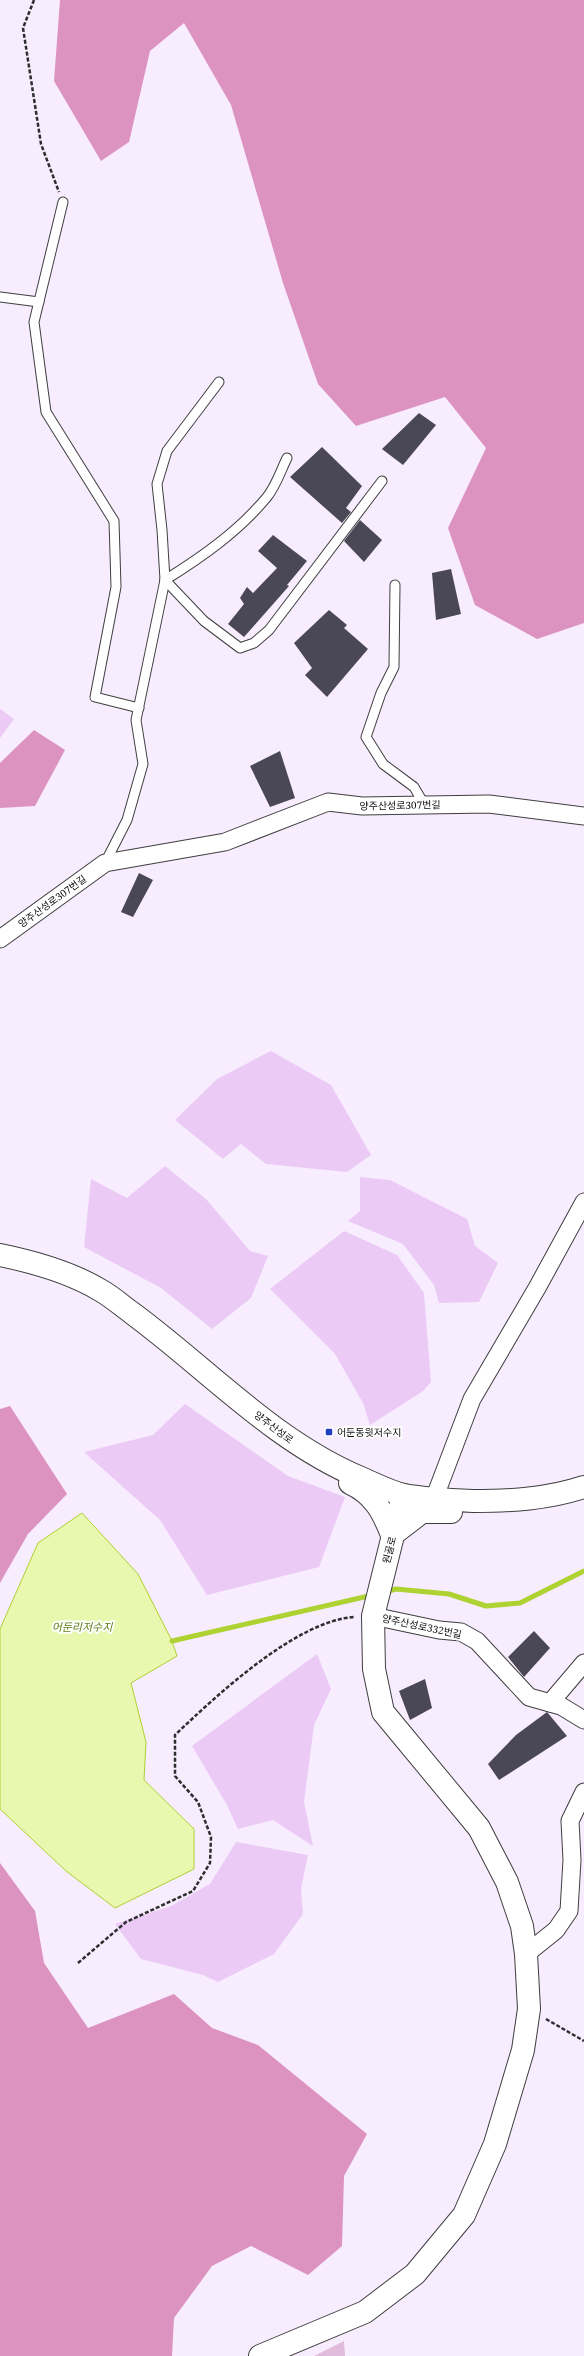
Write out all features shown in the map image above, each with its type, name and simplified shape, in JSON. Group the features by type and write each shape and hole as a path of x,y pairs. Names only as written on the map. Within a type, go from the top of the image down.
{"street":[{"name":"양주산성로307번길","path":"0,939 105,863 225,842 328,802 362,806 424,804 512,806 584,816"},
{"path":"434,1499 472,1399 537,1288 584,1202"},
{"name":"양주산성로","path":"0,1255 43,1266 85,1282 101,1290 164,1336 271,1426 334,1467 403,1495 434,1499 503,1501 550,1497 584,1487"},
{"path":"309,1451 315,1466 362,1489 375,1501 382,1510 392,1535 422,1512 490,1508 503,1501"},
{"name":"원골로","path":"260,2356 364,2312 414,2274 464,2215 495,2144 523,2050 529,2009 526,1954 522,1926 507,1882 480,1828 383,1712 374,1669 374,1611 403,1495"},
{"name":"양주산성로332번길","path":"374,1611 439,1630 461,1632 476,1641 528,1697 561,1706 584,1720"},
{"path":"550,1703 584,1663"},
{"path":"526,1954 556,1930 569,1911 572,1860 570,1822 584,1792"}],"lane":[{"path":"63,202 34,322 46,412 114,521 116,587 94,696 139,708"},
{"path":"0,296 39,302"},
{"name":"양주산성로307번길","path":"105,863 128,820 143,764 136,720 165,580 157,484 167,451 219,382"},
{"path":"287,458 268,496 234,530 195,562 165,580 204,622 240,648 254,643 269,630 382,480"},
{"path":"395,585 394,667 381,693 366,737 383,764 414,787 424,804"}],"path":[{"path":"34,0 23,28 41,144 63,202"},
{"path":"78,1963 126,1922 193,1891 210,1863 211,1837 198,1802 175,1776 175,1734 240,1677 297,1636 339,1618 374,1611"},
{"path":"529,2009 584,2041"}],"shaded area":[{"path":"60,0 584,0 584,623 537,639 475,605 448,528 486,448 445,397 356,426 318,384 283,283 231,105 184,23 150,51 129,142 101,161 54,81"},
{"path":"0,709 14,719 0,738"},
{"path":"34,730 65,750 35,806 0,808 0,763"},
{"path":"271,1051 331,1085 371,1155 347,1172 266,1164 241,1144 223,1159 175,1120 217,1079"},
{"path":"165,1166 206,1199 250,1251 268,1256 251,1298 212,1329 161,1288 84,1247 91,1179 127,1198"},
{"path":"360,1177 390,1180 467,1219 475,1246 498,1263 479,1302 439,1303 434,1285 403,1244 348,1221 360,1211"},
{"path":"344,1231 397,1255 424,1293 431,1382 423,1391 370,1425 363,1403 335,1354 270,1289"},
{"path":"185,1404 288,1476 345,1497 319,1567 207,1595 160,1520 84,1452 153,1435"},
{"path":"10,1406 67,1494 28,1534 0,1583 0,1409"},
{"path":"317,1654 331,1689 314,1725 304,1802 313,1846 273,1820 238,1829 227,1805 192,1746"},
{"path":"236,1842 308,1855 301,1889 303,1914 274,1954 218,1982 203,1975 141,1959 115,1924 171,1906 210,1884"},
{"path":"0,1863 35,1911 44,1963 88,2028 174,1994 212,2028 258,2045 367,2134 344,2176 342,2246 308,2275 251,2246 212,2266 174,2318 172,2356 0,2356"},
{"path":"344,2341 345,2356 314,2356"}],"water":[{"name":"어둔리저수지","path":"82,1513 138,1574 172,1641 177,1656 131,1683 146,1742 144,1780 194,1829 194,1869 115,1908 66,1871 0,1809 0,1629 38,1543"}],"building":[{"path":"419,413 436,425 403,465 382,449"},
{"path":"322,447 362,486 346,508 351,512 342,523 290,477"},
{"path":"360,520 382,540 364,562 344,541"},
{"path":"273,535 307,561 287,585 289,586 244,637 228,624 244,604 240,598 247,587 253,593 277,568 258,551"},
{"path":"451,569 461,614 436,620 432,573"},
{"path":"329,610 347,625 344,628 368,649 327,697 305,675 312,668 294,643"},
{"path":"280,751 295,798 270,807 250,766"},
{"path":"139,873 153,880 133,917 121,912"},
{"path":"534,1631 550,1648 524,1677 508,1657"},
{"path":"425,1679 432,1708 410,1720 399,1691"},
{"path":"547,1712 567,1736 499,1780 488,1764 516,1735"}],"waterway":[{"path":"385,1592 396,1589 449,1594 486,1606 520,1603 584,1571"},
{"path":"172,1641 373,1595"}],"place":[{"name":"어둔동윗저수지","path":"329,1432"}]}
